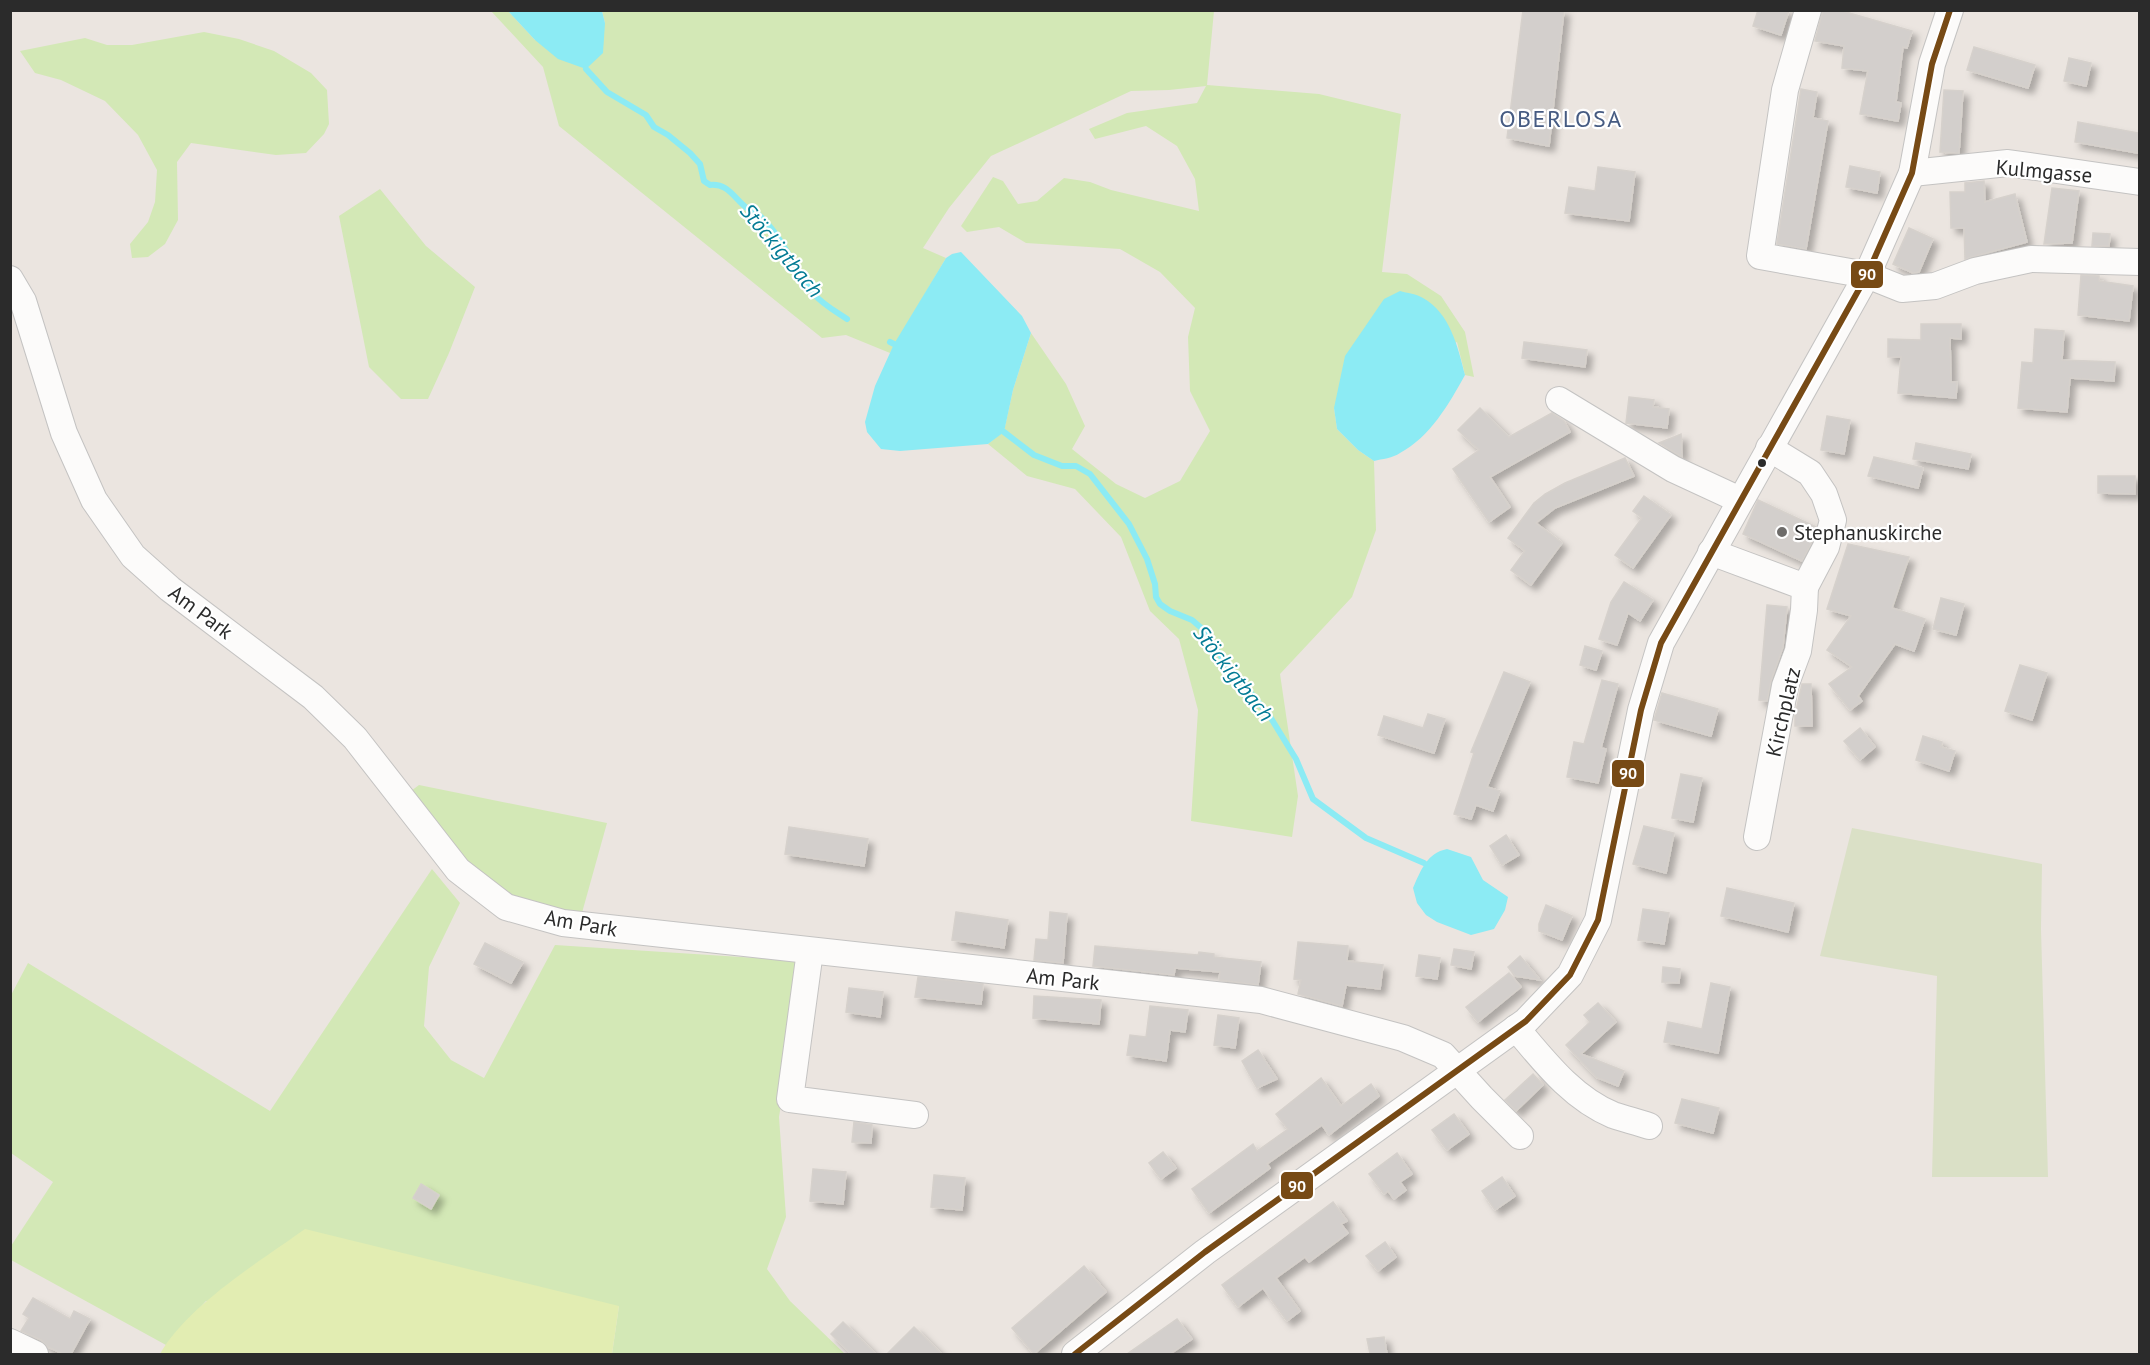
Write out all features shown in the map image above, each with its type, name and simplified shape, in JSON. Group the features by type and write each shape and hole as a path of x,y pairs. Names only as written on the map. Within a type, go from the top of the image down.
{"street":[{"path":"1808,10 1785,90 1760,256 1867,275 1902,289 1935,286 1975,271 2031,259 2139,262"},
{"path":"1075,1354 1204,1252 1526,1021 1570,975 1598,920 1641,710 1661,643 1867,275 1912,173 1932,64 1950,10"},
{"name":"Kulmgasse","path":"1912,173 2008,163 2139,182"},
{"name":"Am Park","path":"10,279 23,301 68,443 94,500 133,556 170,589 314,697 356,738 458,870 506,907 563,923 1261,1000 1404,1038 1443,1054 1520,1136"},
{"path":"1559,400 1673,469 1740,500"},
{"name":"Kirchplatz","path":"1757,837 1785,686 1798,651 1805,587 1826,547 1833,520 1824,494 1810,473 1769,448"},
{"path":"1711,552 1805,587"},
{"path":"810,951 790,1100 915,1115"},
{"path":"1516,1028 1549,1067 1579,1095 1612,1114 1649,1126"},
{"path":"10,1342 35,1354"}],"green space":[{"path":"491,11 508,11 535,40 605,23 602,11 1214,11 1207,85 1319,94 1401,114 1382,272 1407,274 1441,296 1465,332 1474,377 1465,375 1457,342 1334,408 1337,429 1358,450 1374,461 1376,530 1352,597 1280,674 1298,796 1292,837 1191,821 1198,710 1179,639 1150,611 1121,537 1075,489 1027,476 988,444 1004,431 1013,390 1031,333 1066,384 1085,426 1072,449 1116,484 1145,498 1180,481 1210,431 1190,391 1188,337 1195,308 1160,272 1120,249 1026,243 999,227 967,232 961,226 993,177 1003,181 1018,204 1037,201 1064,178 1090,182 1111,190 1199,211 1195,179 1177,146 1146,126 1095,139 1089,129 1127,113 1197,103 1206,86 1131,91 991,156 949,208 923,248 946,258 890,353 846,335 822,338 559,126 543,67"},
{"path":"204,32 239,39 274,51 311,73 327,90 329,124 324,134 306,153 276,155 191,143 177,162 178,220 165,244 148,257 132,258 130,244 148,222 155,202 157,170 138,135 105,101 61,80 35,73 20,51 85,38 107,45 132,45"},
{"path":"380,189 426,246 475,287 428,399 401,399 369,367 339,216"},
{"path":"419,785 607,823 580,920 512,903 452,851 407,794"},
{"path":"1852,828 2042,864 2041,929 2048,1177 1932,1177 1937,976 1820,956"},
{"path":"432,869 460,903 429,967 424,1026 451,1060 484,1078 555,945 804,961 779,1117 786,1217 767,1269 790,1301 845,1354 612,1354 619,1306 206,1301 166,1345 11,1260 11,1246 53,1182 11,1153 10,997 28,963 270,1111"},
{"path":"305,1229 619,1306 612,1354 160,1354 172,1336 206,1302 246,1270"}],"water":[{"path":"508,11 602,11 605,23 603,53 586,69 558,59 535,40"},
{"path":"961,252 1022,316 1031,333 1013,390 1004,432 988,444 900,451 881,449 867,432 865,422 875,386 894,344 946,258"},
{"path":"1400,291 1421,297 1440,312 1452,332 1465,375 1445,408 1421,438 1397,455 1374,461 1358,450 1337,429 1334,408 1345,356 1384,299"},
{"path":"1447,849 1471,857 1483,880 1508,897 1505,910 1494,929 1471,935 1437,922 1426,915 1417,903 1413,888 1422,869 1434,854"}],"building":[{"path":"1523,10 1564,10 1549,146 1507,138"},
{"path":"1758,10 1789,10 1781,35 1753,26"},
{"path":"1823,10 1839,10 1912,31 1907,48 1903,47 1896,102 1901,103 1898,121 1860,114 1868,71 1842,68 1844,46 1815,41"},
{"path":"1974,47 2035,65 2028,88 1967,70"},
{"path":"2069,58 2091,63 2086,86 2064,81"},
{"path":"1801,89 1817,92 1813,118 1828,121 1806,249 1777,244"},
{"path":"1944,90 1963,91 1959,153 1940,152"},
{"path":"2078,122 2139,133 2138,153 2075,142"},
{"path":"1850,166 1880,172 1877,193 1846,187"},
{"path":"1598,167 1635,172 1629,221 1565,213 1569,187 1595,191"},
{"path":"1984,181 1985,202 2015,194 2027,242 1965,259 1964,228 1951,228 1950,192 1965,192 1965,183"},
{"path":"2052,188 2079,191 2072,243 2044,244"},
{"path":"1909,228 1933,239 1919,272 1913,273 1893,264"},
{"path":"2093,233 2110,234 2109,246 2092,246"},
{"path":"2081,275 2099,276 2099,281 2133,286 2129,321 2078,315"},
{"path":"1921,324 1961,324 1961,339 1950,338 1951,382 1957,382 1956,398 1898,393 1901,357 1888,357 1888,339 1921,340"},
{"path":"2035,329 2064,331 2062,360 2115,362 2114,381 2070,378 2067,412 2018,408 2022,362 2033,363"},
{"path":"1524,342 1587,350 1585,367 1522,358"},
{"path":"1629,397 1654,400 1653,407 1669,409 1667,428 1626,423"},
{"path":"1480,408 1509,437 1552,413 1564,421 1570,432 1490,477 1510,507 1489,522 1453,469 1479,450 1458,430"},
{"path":"1827,416 1850,420 1844,454 1821,450"},
{"path":"1681,434 1682,457 1659,443"},
{"path":"1916,443 1971,454 1968,469 1913,459"},
{"path":"1874,457 1923,468 1918,488 1868,476"},
{"path":"1625,458 1634,476 1555,508 1536,523 1562,543 1531,585 1511,570 1525,551 1508,538 1534,503 1565,483"},
{"path":"2098,476 2135,476 2135,494 2098,493"},
{"path":"1644,496 1671,515 1633,568 1615,555 1642,518 1633,511"},
{"name":"Stephanuskirche","path":"1758,500 1816,527 1812,542 1802,561 1743,534"},
{"path":"1848,544 1909,557 1892,608 1925,619 1914,651 1895,644 1858,696 1862,701 1850,710 1829,684 1852,667 1827,650 1851,616 1827,609"},
{"path":"1624,582 1653,600 1640,621 1628,613 1617,645 1599,639 1611,602"},
{"path":"1941,598 1964,604 1956,635 1933,629"},
{"path":"1767,605 1787,607 1783,647 1771,681 1767,701 1759,700"},
{"path":"1585,646 1602,651 1596,670 1580,665"},
{"path":"2020,665 2047,673 2032,720 2005,711"},
{"path":"1504,672 1530,682 1487,787 1500,791 1493,811 1476,805 1471,819 1454,814 1474,753 1471,752"},
{"path":"1602,680 1618,684 1601,748 1606,749 1598,783 1567,777 1574,742 1584,744"},
{"path":"1802,684 1811,684 1812,726 1795,726 1795,715"},
{"path":"1662,693 1718,709 1711,736 1654,720"},
{"path":"1428,714 1445,719 1434,753 1378,735 1384,716 1423,728"},
{"path":"1860,728 1875,747 1860,760 1844,741"},
{"path":"1923,736 1942,742 1941,747 1955,751 1949,771 1916,760"},
{"path":"1681,774 1702,778 1693,822 1672,818"},
{"path":"1644,826 1674,833 1666,873 1633,864"},
{"path":"789,827 868,839 864,866 785,854"},
{"path":"1506,835 1519,855 1502,865 1490,846"},
{"path":"1727,888 1794,903 1788,932 1721,916"},
{"path":"1546,905 1572,916 1562,940 1539,931 1539,924"},
{"path":"1643,909 1669,913 1664,944 1638,940"},
{"path":"956,912 1008,920 1004,948 952,940"},
{"path":"1050,912 1067,914 1063,963 1034,960 1036,939 1048,940"},
{"path":"1298,942 1348,946 1347,961 1383,965 1380,989 1346,985 1342,1006 1298,994 1301,980 1294,979"},
{"path":"485,943 523,962 511,983 474,964"},
{"path":"1095,946 1198,955 1199,952 1214,954 1214,957 1261,962 1258,985 1219,980 1220,972 1175,968 1174,975 1093,966"},
{"path":"1454,949 1474,952 1471,969 1451,965"},
{"path":"1419,955 1440,958 1437,979 1416,976"},
{"path":"1520,956 1540,980 1515,976 1508,967"},
{"path":"1663,967 1680,969 1679,983 1662,982"},
{"path":"1509,973 1521,987 1478,1022 1466,1007"},
{"path":"918,977 983,984 981,1004 915,997"},
{"path":"1711,983 1730,987 1718,1053 1664,1042 1668,1022 1702,1029"},
{"path":"849,988 883,992 880,1017 846,1012"},
{"path":"1034,996 1101,1000 1099,1024 1033,1018"},
{"path":"1598,1003 1616,1022 1581,1054 1624,1071 1618,1086 1596,1077 1566,1045 1590,1022 1584,1015"},
{"path":"1150,1006 1188,1010 1185,1032 1170,1030 1166,1061 1127,1055 1130,1035 1146,1037"},
{"path":"1218,1015 1239,1018 1235,1048 1214,1045"},
{"path":"1258,1050 1277,1079 1257,1088 1242,1061"},
{"path":"1533,1074 1543,1085 1516,1111 1505,1100"},
{"path":"1321,1078 1341,1106 1371,1084 1379,1096 1329,1135 1322,1125 1267,1164 1270,1168 1209,1213 1192,1189 1253,1144 1257,1151 1288,1129 1276,1114"},
{"path":"1682,1099 1719,1108 1713,1133 1675,1123"},
{"path":"1454,1114 1469,1134 1447,1150 1432,1130"},
{"path":"854,1122 872,1125 871,1143 852,1142"},
{"path":"1163,1152 1176,1168 1161,1179 1149,1163"},
{"path":"1397,1153 1412,1174 1400,1182 1406,1190 1394,1199 1388,1191 1384,1194 1369,1174"},
{"path":"813,1169 846,1172 843,1204 810,1201"},
{"path":"934,1175 965,1178 962,1210 931,1207"},
{"path":"1502,1177 1515,1196 1495,1210 1482,1191"},
{"path":"421,1184 439,1195 431,1209 413,1198"},
{"path":"1333,1202 1347,1221 1341,1224 1348,1233 1309,1262 1305,1257 1276,1278 1300,1311 1287,1321 1263,1288 1238,1307 1222,1285"},
{"path":"1385,1242 1396,1257 1378,1271 1366,1256"},
{"path":"1084,1266 1106,1292 1034,1354 1012,1328"},
{"path":"33,1298 70,1319 74,1311 90,1319 71,1354 63,1354 21,1331 29,1318 23,1314"},
{"path":"1177,1319 1192,1339 1170,1354 1127,1354"},
{"path":"843,1322 876,1354 851,1354 831,1334"},
{"path":"914,1327 942,1354 887,1354"},
{"path":"1384,1337 1387,1354 1370,1354 1367,1339"}],"waterway":[{"name":"Stöckigtbach","path":"586,69 607,92 646,115 654,127 690,153 700,164 704,181 710,185 727,189 748,209 759,215 782,243 813,293 847,319"},
{"name":"Stöckigtbach","path":"890,342 894,344"},
{"name":"Stöckigtbach","path":"1004,432 1034,455 1062,466 1076,466 1090,474 1129,524 1147,559 1155,584 1156,597 1160,604 1192,620 1205,631 1224,661 1269,715 1296,759 1313,799 1366,838 1424,863"}],"transit line":[{"name":"90","path":"1075,1354 1205,1252 1526,1021 1570,975 1598,920 1641,710 1661,643 1867,275 1912,173 1932,64 1950,10"}],"place":[{"name":"Stephanuskirche","path":"1782,532"}],"district":[{"name":"OBERLOSA","path":"1561,118"}]}
